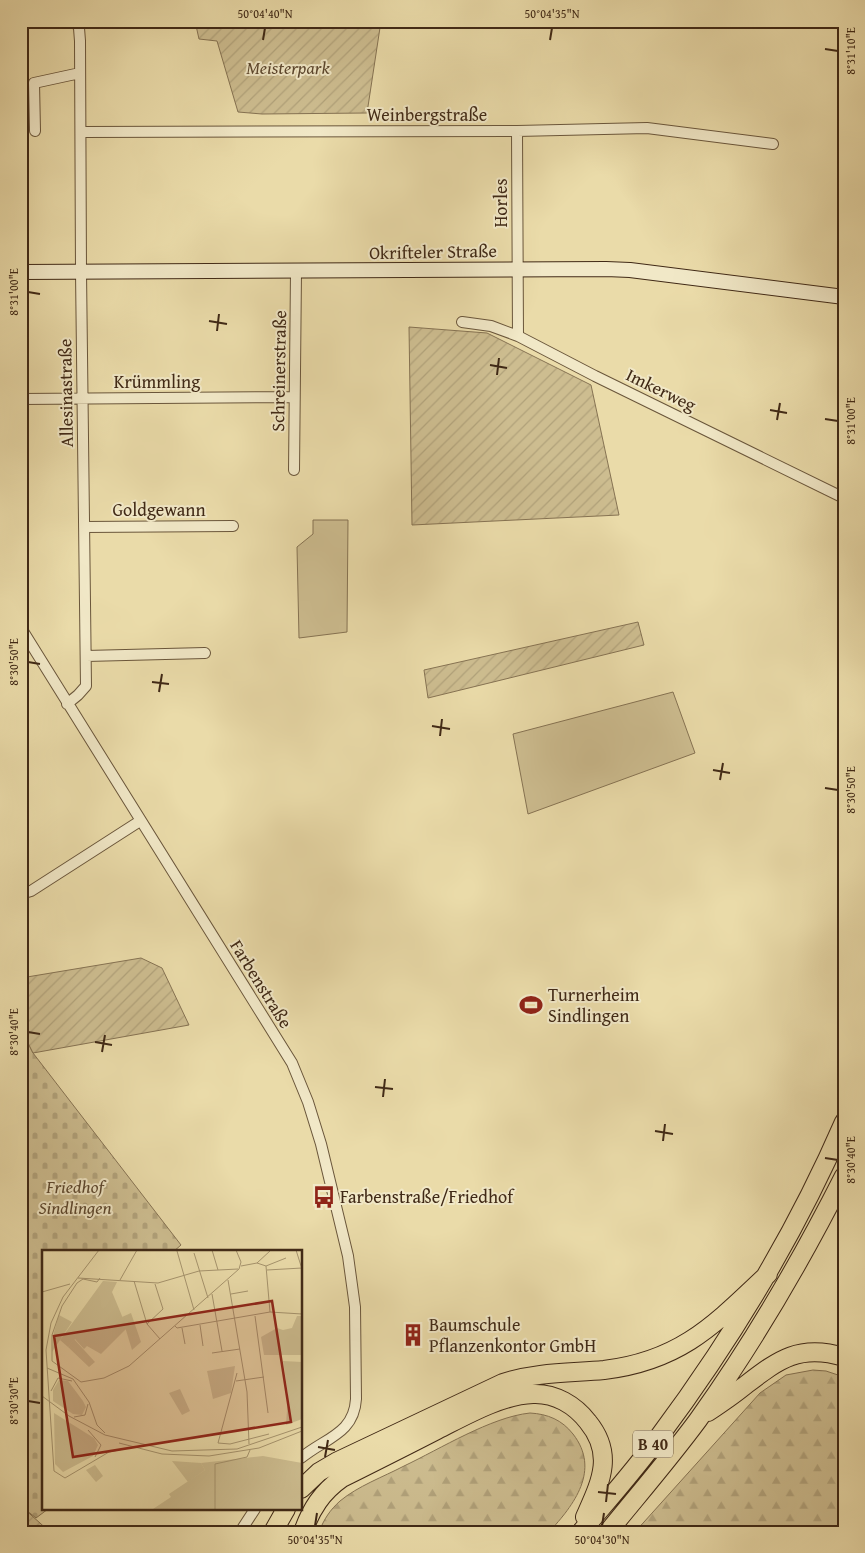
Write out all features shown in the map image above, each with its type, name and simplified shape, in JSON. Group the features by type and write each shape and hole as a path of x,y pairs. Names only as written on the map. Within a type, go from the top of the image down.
{"highway":[{"name":"B 40","path":"580,1532 657,1440 719,1352 768,1274 802,1213 844,1122"},
{"name":"B 40","path":"608,1532 698,1420 741,1356 818,1228 844,1176"},
{"path":"302,1488 320,1472 336,1462 503,1383 521,1377 540,1374 605,1370 649,1361 670,1353 710,1328 768,1274"},
{"path":"698,1420 764,1370 784,1358 815,1352 831,1353 844,1357"},
{"path":"304,1532 311,1512 319,1499 342,1478 480,1409 518,1396 532,1394 544,1394 569,1404 580,1412 598,1438 603,1456 603,1473 580,1532"},
{"path":"273,1532 285,1510"}],"street":[{"name":"Allesinastraße","path":"67,704 86,686 80,41 79,28 75,21"},
{"path":"35,130 34,83 80,73"},
{"name":"Weinbergstraße","path":"81,132 517,131 647,128 773,144"},
{"name":"Horles","path":"517,131 518,336"},
{"name":"Okrifteler Straße","path":"21,272 630,270 844,297"},
{"name":"Schreinerstraße","path":"294,470 296,272"},
{"name":"Imkerweg","path":"462,322 491,326 518,336 595,376 844,498"},
{"name":"Krümmling","path":"21,399 294,397"},
{"name":"Goldgewann","path":"84,527 233,526"},
{"name":"Farbenstraße","path":"21,628 292,1063 308,1102 321,1144 348,1256 355,1307 356,1409 349,1424 342,1431 302,1457"},
{"path":"86,656 205,653"},
{"path":"21,894 31,891 140,821"},
{"path":"240,1532 254,1510"}],"green space":[{"name":"Meisterpark","path":"195,21 381,21 367,113 262,114 238,112 217,41 199,39"},
{"path":"409,327 487,333 591,385 619,515 412,525"},
{"path":"313,520 348,520 347,632 299,638 297,547 313,534"},
{"path":"638,622 644,645 428,698 424,670"},
{"path":"673,692 695,753 528,814 513,734"},
{"path":"141,958 162,968 189,1025 33,1053 27,1041 21,1042 21,978"},
{"name":"Friedhof Sindlingen","path":"27,1041 33,1053 181,1245 175,1250 42,1250 42,1510 47,1510 36,1518 21,1506 21,1042"},
{"path":"813,1370 826,1371 844,1377 844,1532 635,1532 760,1393 786,1375"},
{"path":"530,1413 549,1416 564,1425 573,1434 581,1447 585,1461 581,1486 575,1499 549,1532 319,1532 336,1504 363,1486 482,1427"},
{"path":"21,1506 50,1532 21,1532"}],"place":[{"name":"Turnerheim Sindlingen","path":"531,1005"},
{"name":"Farbenstraße/Friedhof","path":"324,1197"},
{"name":"Baumschule Pflanzenkontor GmbH","path":"413,1335"}]}
